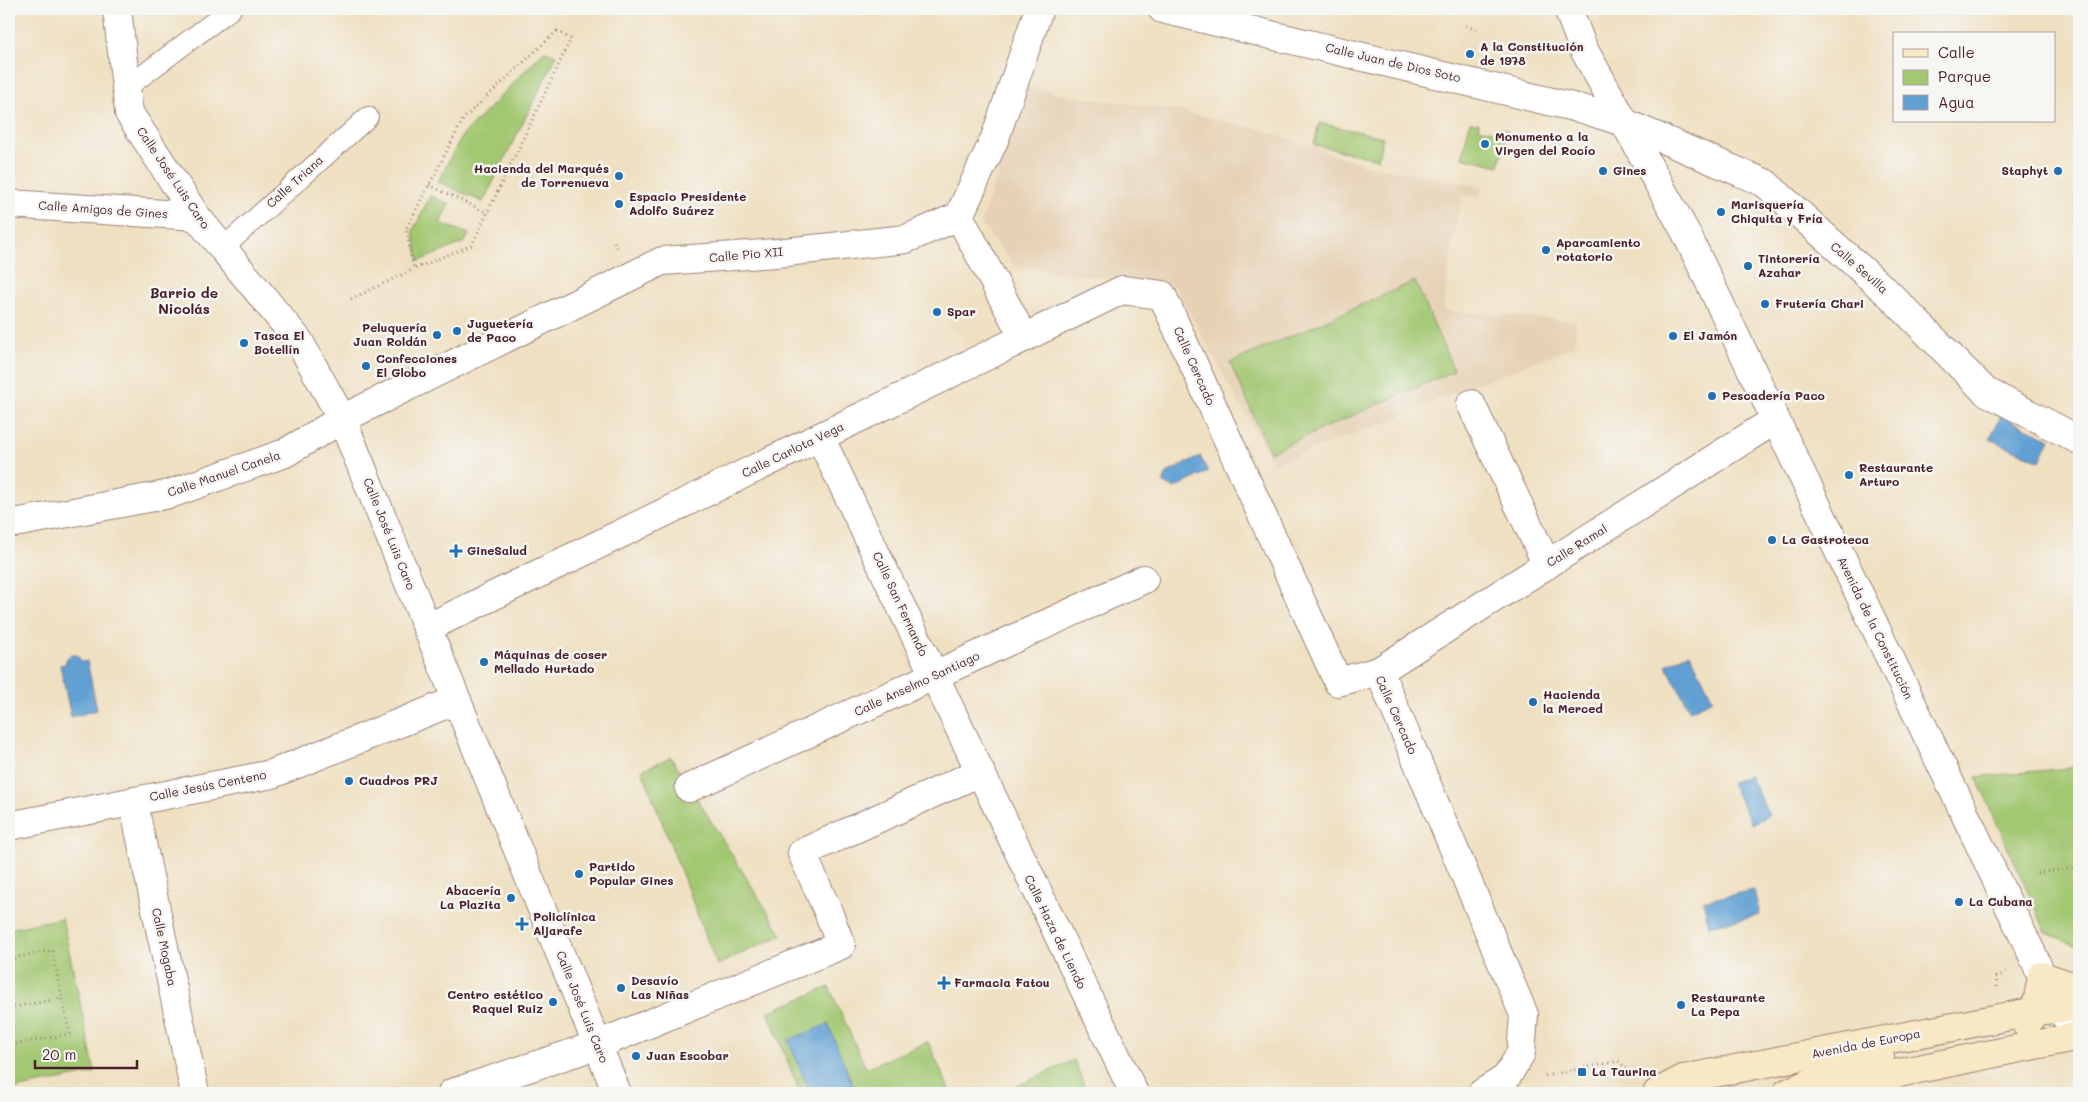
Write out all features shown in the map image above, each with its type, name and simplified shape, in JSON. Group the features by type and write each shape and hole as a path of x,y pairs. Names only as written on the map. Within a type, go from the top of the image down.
{"main road":[{"path":"2042,976 2069,985 2079,986"},
{"path":"1787,1093 1860,1061 2020,1030 2035,1014 2057,1008 2042,976"},
{"name":"Avenida de Europa","path":"1657,1093 1683,1079 2057,1008"},
{"path":"1802,1093 2079,1036"}],"street":[{"name":"Calle José Luis Caro","path":"117,9 129,113 196,216 299,341 342,419 617,1093"},
{"path":"1024,338 959,216 995,138 1039,9"},
{"name":"Calle Juan de Dios Soto","path":"1162,9 1507,90 1586,110 1623,122"},
{"name":"Avenida de la Constitución","path":"1568,9 1583,48 1685,231 2042,976"},
{"name":"Calle Sevilla","path":"1623,122 1765,184 1890,295 1985,390 2079,440"},
{"name":"Calle Amigos de Gines","path":"9,204 196,216"},
{"name":"Calle Pío XII","path":"342,419 662,261 776,253 906,239 959,216"},
{"name":"Calle Carlota Vega","path":"427,628 1122,290 1162,295"},
{"name":"Calle Cercado","path":"1162,295 1338,682 1379,671 1524,1014 1521,1053 1506,1078 1482,1093"},
{"path":"1471,404 1547,565"},
{"name":"Calle Manuel Canela","path":"9,524 170,494 285,453 342,419"},
{"name":"Calle Ramal","path":"1379,671 1775,420"},
{"name":"Calle San Fernando","path":"820,436 980,772"},
{"name":"Calle Anselmo Santiago","path":"689,788 1144,579"},
{"name":"Calle Jesús Centeno","path":"9,826 272,774 457,700"},
{"path":"452,1093 598,1045 842,945 802,854 980,772"},
{"name":"Calle Haza de Liendo","path":"980,772 1134,1093"},
{"name":"Calle Mogaba","path":"133,801 195,1093"},
{"path":"2057,1008 2079,1026"}],"lane":[{"path":"126,88 231,9"},
{"name":"Calle Triana","path":"223,248 368,117"}],"path":[{"path":"1466,26 1476,30"},
{"path":"351,299 414,269 472,245 571,39 557,32 464,118 406,229 414,269"},
{"path":"429,185 488,213"},
{"path":"2037,873 2079,867"},
{"path":"9,959 52,950 70,1034 9,1046"},
{"path":"9,1008 62,998"}],"shaded area":[{"path":"1025,85 1067,96 1166,108 1262,130 1368,166 1482,186 1481,197 1462,195 1453,240 1443,310 1576,321 1575,346 1443,397 1390,421 1273,464 1175,287 1015,266 981,224"}],"green space":[{"path":"544,51 557,55 483,202 438,182 462,136"},
{"path":"1470,122 1479,123 1479,128 1498,132 1499,128 1508,130 1499,166 1462,157"},
{"path":"1319,123 1383,137 1378,159 1314,145"},
{"path":"430,196 449,204 440,223 469,234 465,242 419,261 413,231"},
{"path":"1415,281 1454,371 1270,452 1230,363"},
{"path":"671,757 782,935 717,965 642,770"},
{"path":"2079,767 2079,947 2046,932 1976,777"},
{"path":"62,918 95,1073 9,1090 9,929"},
{"path":"829,987 866,1068 928,1042 951,1093 800,1093 768,1012"},
{"path":"1074,1060 1087,1093 1002,1093"}],"water":[{"path":"2001,416 2050,439 2040,461 1990,439"},
{"path":"1200,456 1208,472 1174,488 1163,483 1167,473"},
{"path":"1690,653 1713,700 1690,711 1666,665"},
{"path":"71,655 77,655 82,662 87,661 97,710 71,717 60,665 65,664 67,658"},
{"path":"1749,775 1769,815 1752,824 1731,783"},
{"path":"1754,890 1760,915 1709,926 1703,901"},
{"path":"828,1024 855,1090 848,1093 810,1093 788,1040"}],"place":[{"name":"A la Constitución de 1978","path":"1470,54"},
{"name":"Monumento a la Virgen del Rocío","path":"1485,144"},
{"name":"Gines","path":"1603,171"},
{"name":"Staphyt","path":"2058,171"},
{"name":"Hacienda del Marqués de Torrenueva","path":"619,176"},
{"name":"Espacio Presidente Adolfo Suárez","path":"619,204"},
{"name":"Marisquería Chiquita y Fría","path":"1721,212"},
{"name":"Aparcamiento rotatorio","path":"1546,250"},
{"name":"Tintorería Azahar","path":"1748,266"},
{"name":"Frutería Chari","path":"1765,304"},
{"name":"Spar","path":"937,312"},
{"name":"Juguetería de Paco","path":"457,331"},
{"name":"Peluquería Juan Roldán","path":"437,335"},
{"name":"El Jamón","path":"1673,336"},
{"name":"Tasca El Botellín","path":"244,343"},
{"name":"Confecciones El Globo","path":"366,366"},
{"name":"Pescadería Paco","path":"1712,396"},
{"name":"Restaurante Arturo","path":"1849,475"},
{"name":"La Gastroteca","path":"1772,540"},
{"name":"GineSalud","path":"456,551"},
{"name":"Máquinas de coser Mellado Hurtado","path":"484,662"},
{"name":"Hacienda la Merced","path":"1533,702"},
{"name":"Cuadros PRJ","path":"349,781"},
{"name":"Partido Popular Gines","path":"579,874"},
{"name":"Abacería La Plazita","path":"511,898"},
{"name":"La Cubana","path":"1959,902"},
{"name":"Policlínica Aljarafe","path":"522,924"},
{"name":"Farmacia Fatou","path":"944,983"},
{"name":"Desavío Las Niñas","path":"621,988"},
{"name":"Centro estético Raquel Ruiz","path":"553,1002"},
{"name":"Restaurante La Pepa","path":"1681,1005"},
{"name":"Juan Escobar","path":"636,1056"},
{"name":"La Taurina","path":"1582,1072"}],"district":[{"name":"Barrio de Nicolás","path":"184,302"}]}
